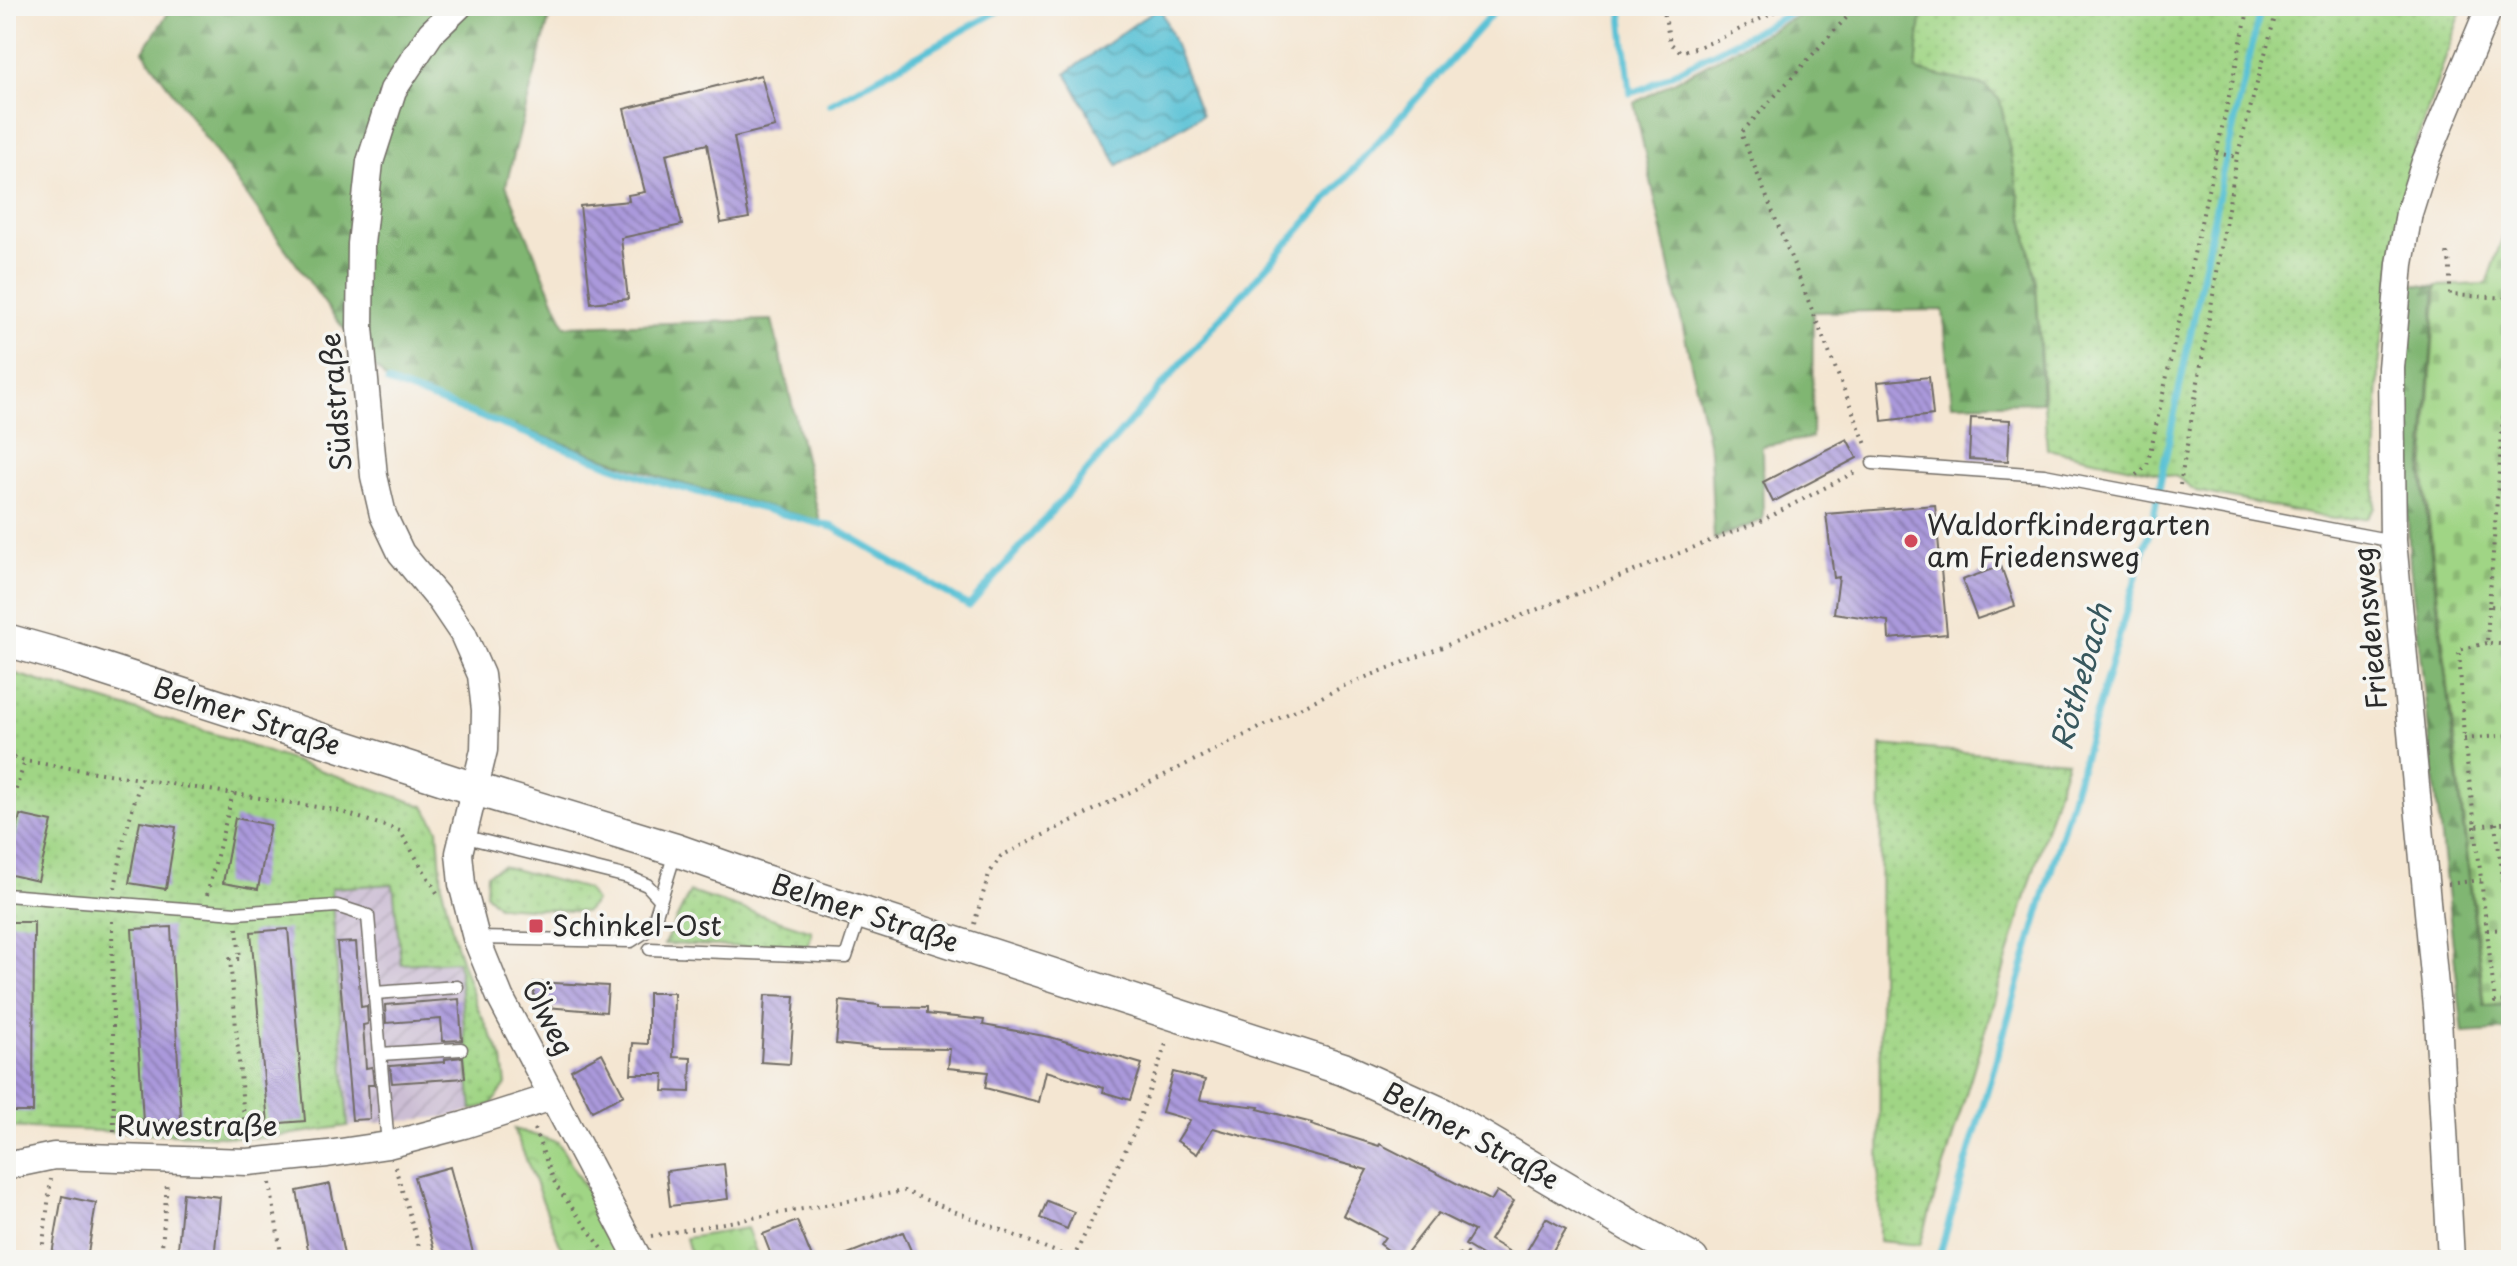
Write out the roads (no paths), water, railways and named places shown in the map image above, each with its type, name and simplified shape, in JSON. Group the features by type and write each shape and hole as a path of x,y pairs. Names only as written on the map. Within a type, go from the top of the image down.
{"street":[{"name":"Südstraße","path":"459,6 431,33 393,90 370,162 361,244 360,328 374,476 383,515 401,553 440,600 463,634 481,675 485,710 484,750 475,789"},
{"name":"Friedensweg","path":"2451,1260 2438,1018 2393,541 2391,368 2400,264 2409,213 2425,162 2493,6"},
{"name":"Belmer Straße","path":"6,640 676,850 1343,1069 1442,1114 1692,1260"},
{"name":"Ölweg","path":"475,789 459,853 462,884 476,938 500,997 635,1250"},
{"name":"Ruwestraße","path":"6,1166 54,1156 257,1161 327,1154 388,1145 552,1097"}],"lane":[{"path":"2493,6 2511,9"},
{"path":"1873,463 2044,475 2393,541"},
{"path":"462,836 628,877 647,885 660,899"},
{"path":"476,938 631,941 645,932 655,918 676,850"},
{"path":"6,895 202,912 236,913 337,906 368,916 388,1145"},
{"path":"650,949 846,957 861,912"},
{"path":"375,993 457,987"},
{"path":"380,1054 461,1049"}],"water":[{"path":"1160,6 1202,115 1118,165 1066,73"}],"waterway":[{"path":"830,104 1007,6"},
{"path":"388,382 648,479 833,527 969,606 1499,6"},
{"path":"1621,6 1630,93 1805,6"},
{"name":"Röthebach","path":"1938,1260 2153,519 2224,168 2261,6"}],"place":[{"name":"Waldorfkindergarten am Friedensweg","path":"1911,541"},
{"name":"Schinkel-Ost","path":"536,926"}]}
